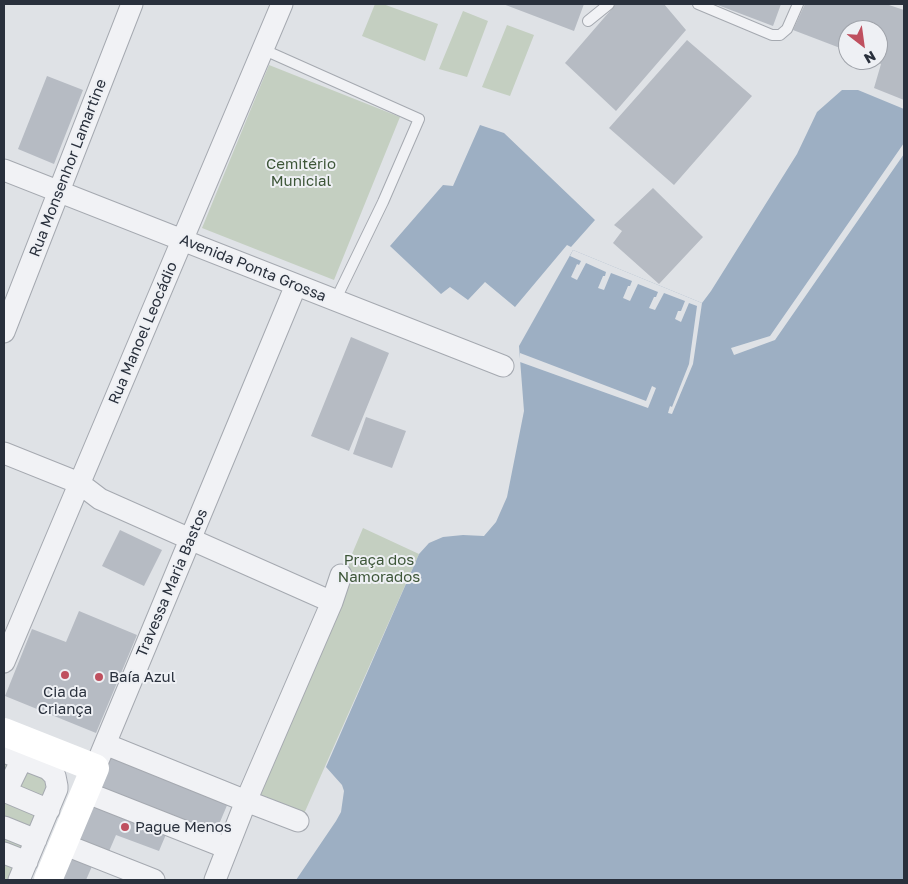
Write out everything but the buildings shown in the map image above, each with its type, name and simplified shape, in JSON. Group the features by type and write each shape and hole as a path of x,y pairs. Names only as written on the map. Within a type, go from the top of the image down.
{"street":[{"name":"Rua Monsenhor Lamartine","path":"4,332 132,4"},
{"name":"Rua Manoel Leocádio","path":"4,662 282,4"},
{"name":"Avenida Ponta Grossa","path":"4,170 502,366"},
{"name":"Travessa Maria Bastos","path":"48,880 296,285"},
{"path":"4,453 79,483 100,499 332,602"},
{"path":"215,880 246,801 332,602 341,575"},
{"path":"4,732 95,768 246,801 298,821"},
{"path":"4,853 23,871 57,789 57,782 48,769 13,756 5,792 48,810"},
{"path":"95,768 227,848"},
{"path":"4,827 36,840"},
{"path":"63,844 154,880"}],"lane":[{"path":"588,21 608,4"},
{"path":"698,4 772,34 780,35 788,29 798,4"},
{"path":"262,49 419,119 383,202 335,301"}],"green space":[{"path":"375,4 383,4 438,24 425,61 362,36"},
{"path":"463,11 488,21 467,77 439,69"},
{"path":"507,25 534,35 510,96 482,87"},
{"name":"Cemitério Municial","path":"269,65 400,117 334,280 202,228"},
{"name":"Praça dos Namorados","path":"363,528 419,554 303,816 259,797 349,575 349,561"},
{"path":"4,752 53,774 19,880 4,880"}],"water":[{"path":"842,90 858,90 904,109 904,880 296,880 341,812 344,791 342,785 326,767 419,554 429,543 443,537 463,535 484,536 496,522 507,497 524,411 519,346 573,250 702,303 797,154 817,112"},
{"path":"480,125 504,133 595,220 571,247 567,245 515,307 485,282 468,300 450,287 441,294 390,246 443,185 453,186"}],"pier":[{"path":"904,143 904,154 775,340 734,355 731,348 770,336"},
{"path":"573,250 702,303 693,364 672,414 668,413 670,406 672,407 689,364 697,306 689,303 681,322 675,319 685,301 664,293 655,310 649,308 658,292 638,284 630,301 623,298 632,281 611,273 604,290 598,288 606,272 586,263 577,280 571,277 577,264 579,265 581,261 570,256"},
{"path":"520,353 646,401 652,386 656,388 648,408 520,362"}],"place":[{"name":"Cia da Criança","path":"65,675"},
{"name":"Baía Azul","path":"99,677"},
{"name":"Pague Menos","path":"125,827"}]}
